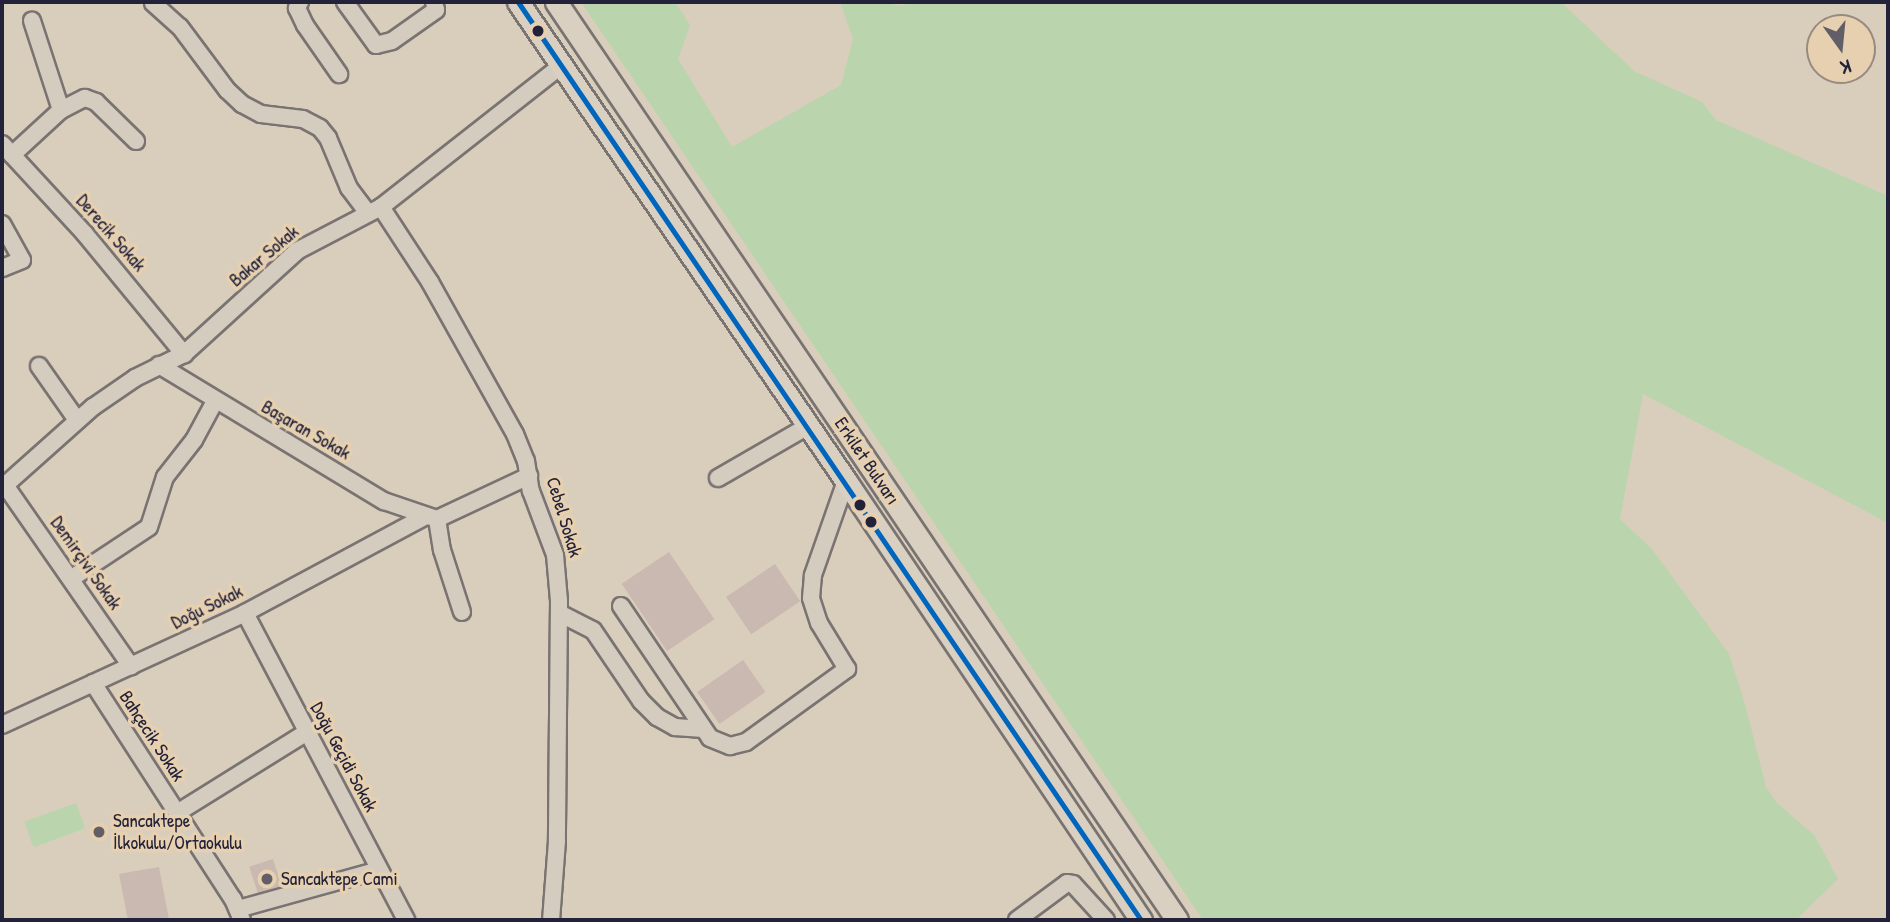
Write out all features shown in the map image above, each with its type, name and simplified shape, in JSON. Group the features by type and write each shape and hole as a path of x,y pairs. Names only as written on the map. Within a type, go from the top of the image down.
{"main road":[{"name":"Erkilet Bulvarı","path":"518,2 846,481 1140,920"},
{"name":"Erkilet Bulvarı","path":"556,2 1177,920"}],"street":[{"path":"300,2 297,8 305,25 339,74"},
{"path":"345,2 376,45 392,41 436,10 434,2"},
{"name":"Cebel Sokak","path":"153,3 180,26 227,90 242,104 261,114 303,119 320,128 328,138 349,188 374,210 443,304 515,434 529,476 531,491 555,555 559,613 556,841 551,920"},
{"path":"32,21 61,110"},
{"name":"Bakar Sokak","path":"4,486 77,420 113,393 159,365 184,354 289,257 316,239 374,210 561,66"},
{"path":"7,149 61,110 85,98 96,102 136,141"},
{"name":"Derecik Sokak","path":"7,149 85,234 184,354"},
{"path":"2,224 22,260 2,268"},
{"name":"Başaran Sokak","path":"159,365 384,501 431,518"},
{"path":"39,366 77,420"},
{"path":"72,578 149,527 165,477 194,440 215,401"},
{"path":"718,478 808,426"},
{"name":"Doğu Sokak","path":"2,725 244,613 431,518 529,476"},
{"path":"621,606 703,729 716,743 730,746 741,744 847,669 819,623 811,597 813,575 846,481"},
{"name":"Demirçivi Sokak","path":"4,486 72,578 131,666"},
{"path":"431,518 462,612"},
{"name":"Doğu Geçidi Sokak","path":"244,613 406,920"},
{"path":"559,613 593,630 642,701 657,718 675,727 703,729"},
{"name":"Bahçecik Sokak","path":"93,683 240,915"},
{"path":"177,813 307,733"},
{"path":"240,915 379,870"},
{"path":"1017,920 1067,883 1073,884 1106,920"}],"green space":[{"path":"581,2 675,2 690,25 678,59 732,147 841,85 853,39 840,2 884,2 900,6 915,2 1561,2 1634,71 1702,102 1716,120 1888,196 1888,523 1643,394 1620,519 1652,549 1729,654 1766,787 1777,803 1815,836 1838,879 1796,920 1203,920"},
{"path":"76,803 85,828 34,847 24,822"}],"building":[{"path":"669,552 714,619 667,651 622,584"},
{"path":"775,564 800,601 751,634 726,597"},
{"path":"743,660 765,692 719,724 697,692"},
{"name":"Sancaktepe Cami","path":"273,859 282,886 258,893 249,867"},
{"path":"159,867 169,920 128,920 119,874"}],"transit line":[{"path":"518,2 1141,920"}],"place":[{"name":"Sancaktepe İlkokulu/Ortaokulu","path":"99,832"},
{"name":"Sancaktepe Cami","path":"267,879"}]}
